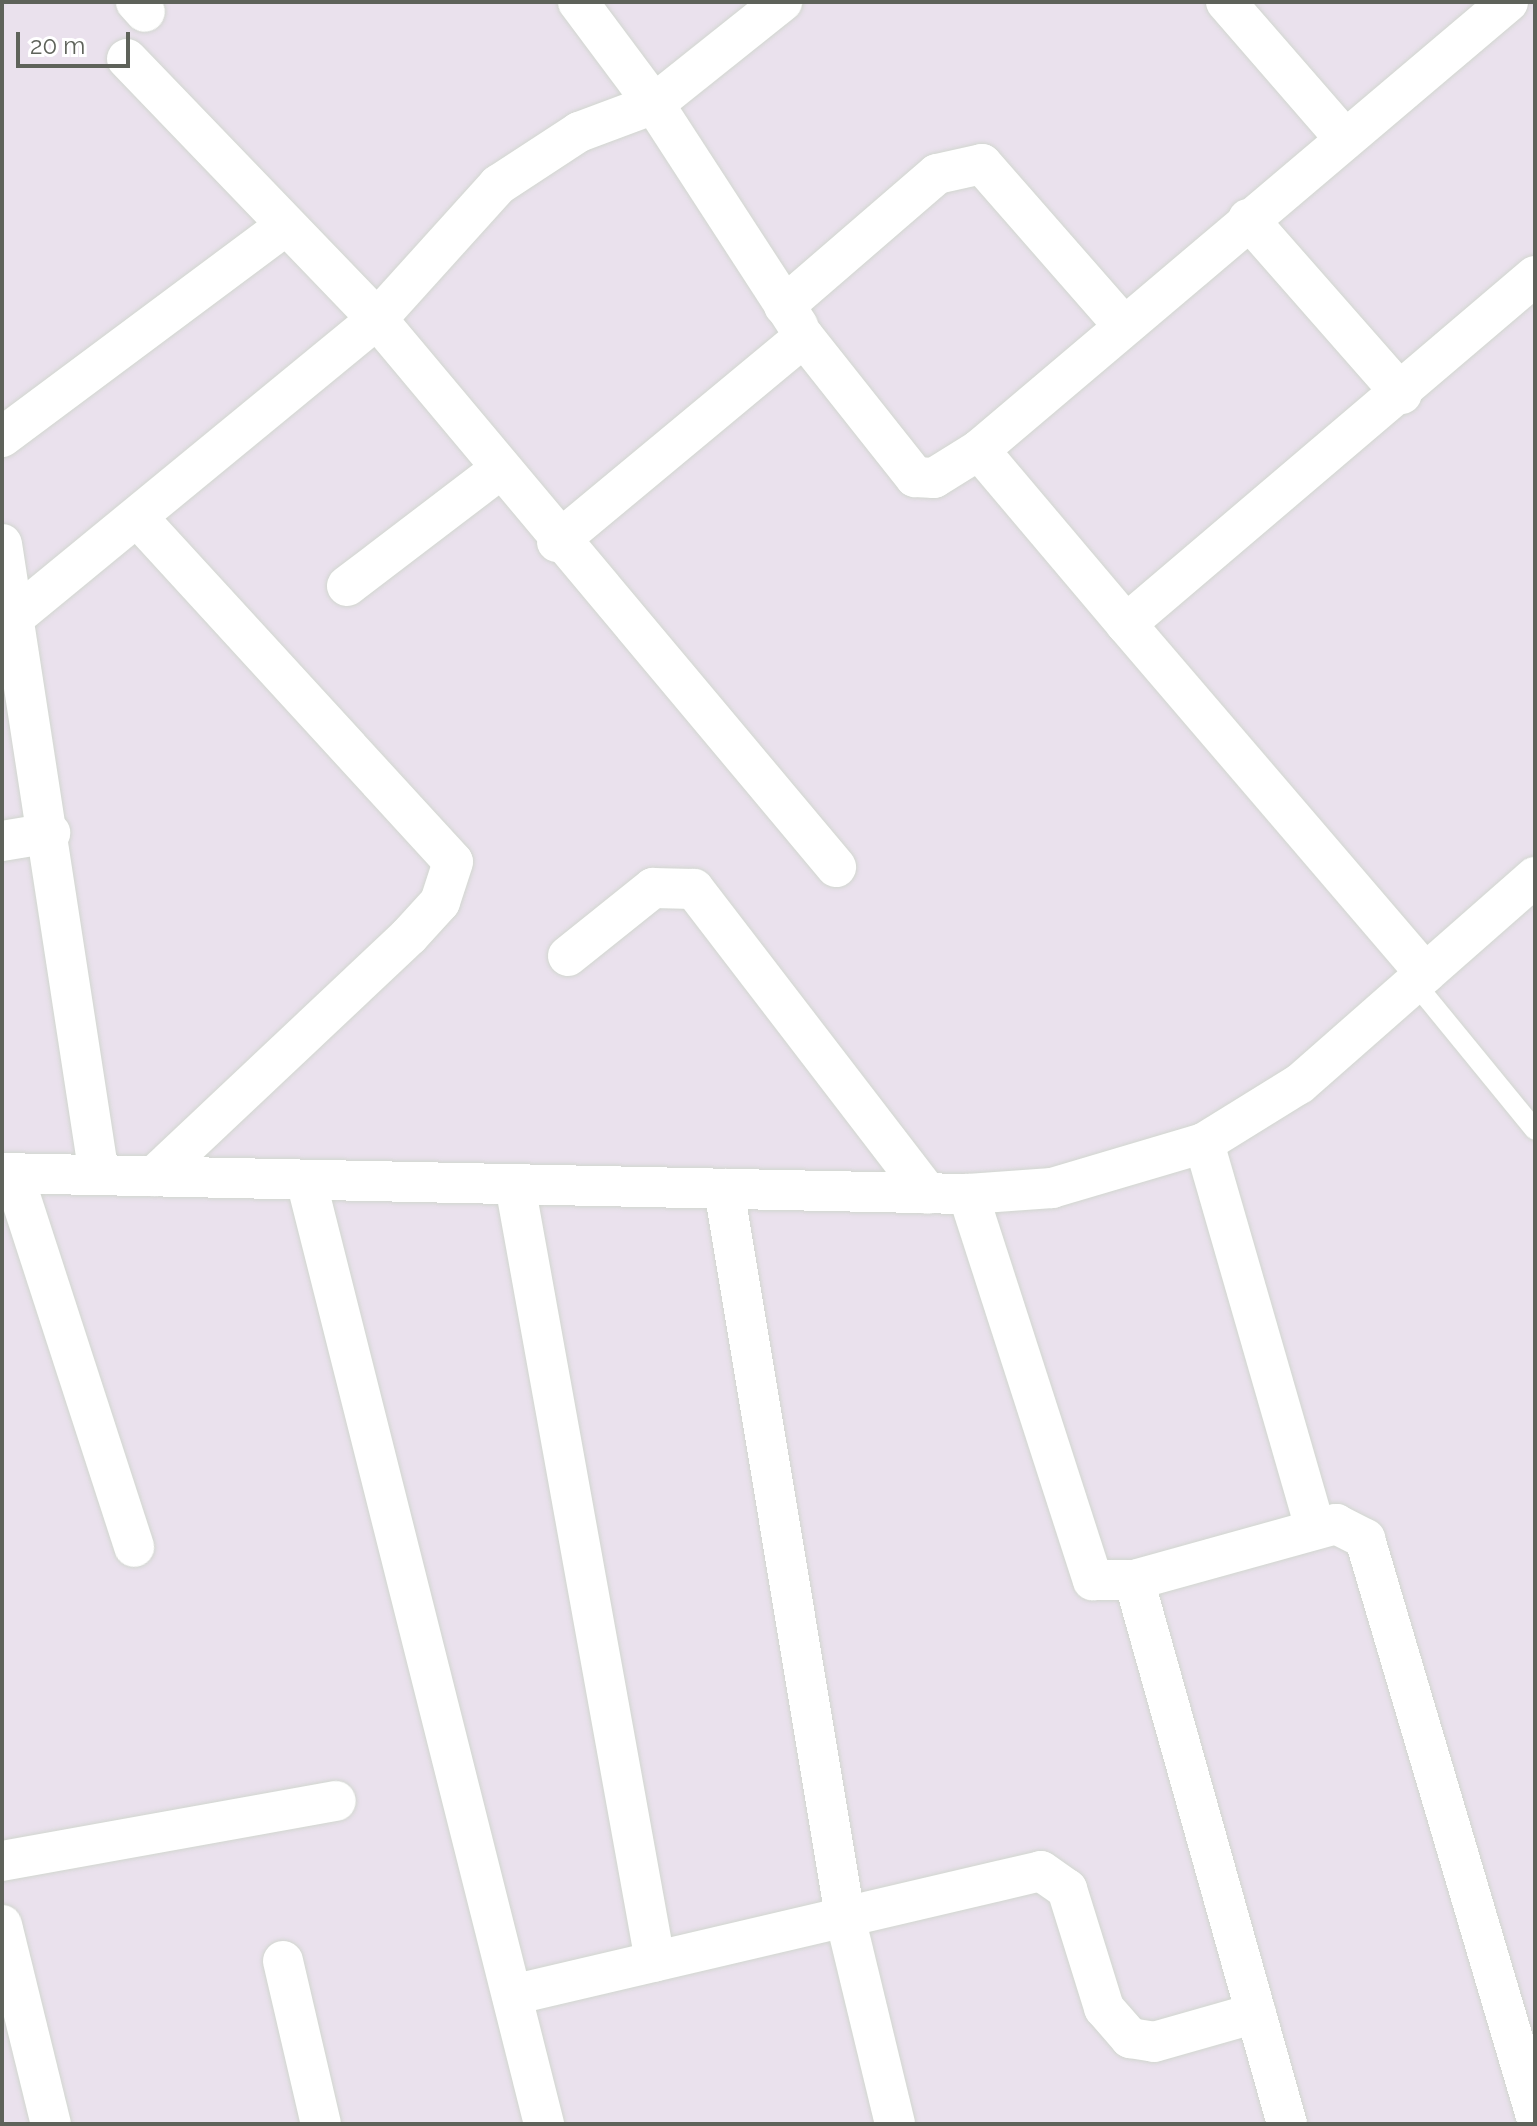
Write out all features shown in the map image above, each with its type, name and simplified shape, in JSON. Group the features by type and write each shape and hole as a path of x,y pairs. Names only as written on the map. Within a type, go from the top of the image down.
{"street":[{"path":"99,1175 50,833 8,580 138,518 377,319 498,185 579,132 654,104 782,2"},
{"path":"1226,2 1345,139"},
{"path":"597,9 794,322 915,477 934,478 979,450 1122,324 1345,139 1492,7"},
{"path":"127,59 377,319 557,542 836,867"},
{"path":"557,542 794,322 937,174 963,163 998,175 1122,324"},
{"path":"1248,219 1402,394"},
{"path":"2,437 286,225"},
{"path":"1126,624 1402,394 1535,276"},
{"path":"979,450 1419,978"},
{"path":"347,586 499,470"},
{"path":"138,518 453,862 440,902 409,936 154,1176"},
{"path":"2,841 50,833"},
{"path":"134,1547 8,1174 928,1194 1052,1188 1204,1143 1299,1084 1535,877"},
{"path":"568,956 653,888 694,889 928,1194"},
{"path":"1204,1143 1315,1528"},
{"path":"306,1180 544,2124"},
{"path":"515,1185 655,1961"},
{"path":"724,1189 849,1915 895,2124"},
{"path":"968,1194 1083,1562 1099,1583 1134,1580 1315,1528 1347,1525 1371,1554 1535,2113"},
{"path":"1134,1580 1287,2124"},
{"path":"2,1861 336,1801"},
{"path":"512,1995 1041,1871 1067,1889 1104,2008 1130,2038 1154,2042 1256,2013"},
{"path":"2,1925 18,2059 51,2124"},
{"path":"283,1961 321,2124"}],"lane":[{"path":"1419,978 1535,1130"}]}
